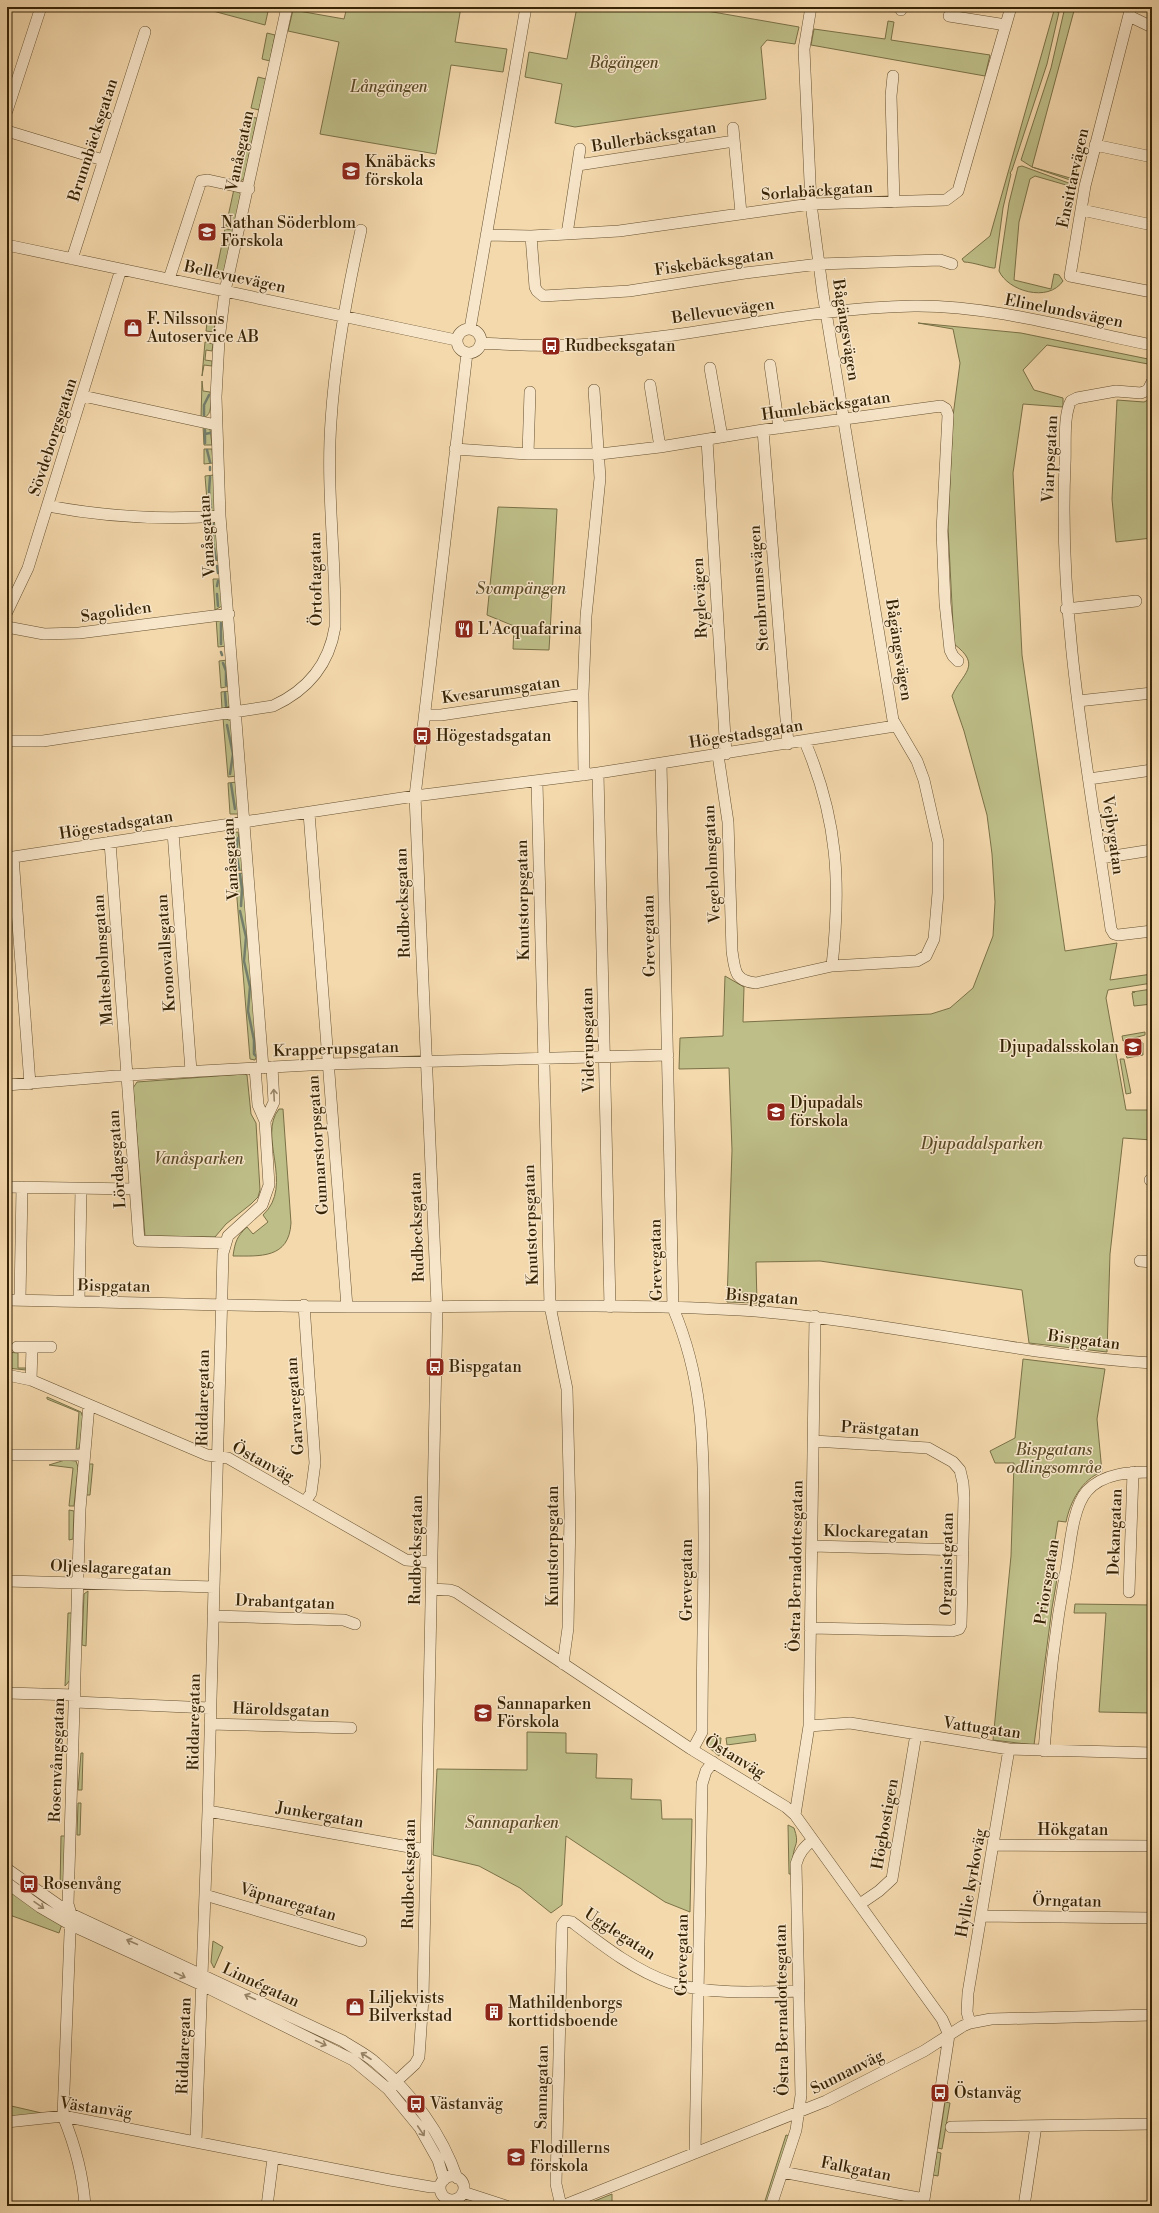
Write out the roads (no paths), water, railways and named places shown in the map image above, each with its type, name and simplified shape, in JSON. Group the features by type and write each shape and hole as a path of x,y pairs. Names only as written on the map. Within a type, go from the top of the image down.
{"street":[{"path":"7,111 41,7"},
{"name":"Vanåsgatan","path":"263,1068 229,614 220,516 216,424 219,340 225,291 249,189 287,7"},
{"path":"470,329 526,7"},
{"name":"Bågängsvägen","path":"811,7 804,49 811,204 826,312 895,726"},
{"name":"Sorlabäckgatan","path":"486,235 531,236 620,231 811,204 946,200 958,191 1010,7"},
{"path":"1130,11 1152,27"},
{"name":"Ensittarvägen","path":"1130,11 1095,145 1070,276 1152,292"},
{"path":"949,16 1006,25"},
{"name":"Brunnbäcksgatan","path":"72,259 145,32"},
{"path":"893,76 891,96 894,202"},
{"path":"733,128 741,213"},
{"path":"7,131 103,160"},
{"name":"Bullerbäcksgatan","path":"578,165 734,141"},
{"path":"1095,145 1152,156"},
{"path":"567,234 580,149"},
{"path":"169,280 201,181 208,180 249,189"},
{"path":"1082,210 1152,225"},
{"name":"Örtoftagatan","path":"7,741 43,741 273,706 302,690 323,666 333,640 335,612 330,482 331,421 343,316 361,230"},
{"name":"Fiskebäcksgatan","path":"531,236 535,287 543,296 628,291 745,273 819,264 940,260 952,264"},
{"name":"Bellevuevägen","path":"7,245 456,340"},
{"name":"Sövdeborgsgatan","path":"7,612 28,568 83,396 121,269"},
{"name":"Bellevuevägen","path":"481,343 542,346 590,344 636,340 826,312 914,306 970,310"},
{"name":"Elinelundsvägen","path":"970,310 1006,315 1152,345"},
{"path":"470,329 477,333 481,343 476,351 467,354 458,347 456,340 460,333 470,329"},
{"name":"Rudbecksgatan","path":"392,2085 415,2064 421,2051 437,1306 415,796 467,354"},
{"path":"770,365 779,428"},
{"path":"710,368 722,438"},
{"name":"Viarpsgatan","path":"1078,701 1066,609 1063,509 1069,404 1077,398 1116,391 1141,393 1148,390 1152,382"},
{"path":"650,385 660,447"},
{"path":"584,775 583,694 586,616 600,478 600,454 594,390"},
{"path":"528,454 530,392"},
{"path":"83,396 216,424"},
{"name":"Humlebäcksgatan","path":"455,449 528,454 600,454 660,447 722,438 763,430 942,406 948,415 942,531 945,603 950,650 958,661"},
{"name":"Stenbrunnsvägen","path":"763,430 788,744"},
{"name":"Ryglevägen","path":"707,440 722,754"},
{"path":"48,506 90,514 130,518 220,516"},
{"path":"1066,609 1136,601"},
{"name":"Sagoliden","path":"7,627 44,634 79,634 229,614"},
{"path":"1078,701 1152,693"},
{"name":"Kvesarumsgatan","path":"425,715 441,715 583,694"},
{"name":"Vejbygatan","path":"1078,701 1111,929 1114,934 1118,935 1152,931"},
{"path":"805,742 822,784 836,858 838,910 832,966 917,960 926,956 934,939 939,866 934,820 917,761 895,726"},
{"name":"Högestadsgatan","path":"10,857 415,796 537,782 598,773 805,742 895,726"},
{"name":"Vegeholmsgatan","path":"722,754 728,822 732,951 735,971 740,979 747,983 756,983 832,966"},
{"name":"Grevegatan","path":"661,763 673,1308 686,1343 695,1375 704,1440 702,1732 691,1749"},
{"path":"1089,779 1152,770"},
{"name":"Viderupsgatan","path":"598,773 610,1307"},
{"name":"Knutstorpsgatan","path":"537,782 542,1058 550,1306 567,1389 570,1515 569,1590 568,1628 563,1664"},
{"name":"Gunnarstorpsgatan","path":"309,813 347,1306"},
{"name":"Kronovallsgatan","path":"173,832 191,1071"},
{"name":"Maltesholmsgatan","path":"110,842 128,1075"},
{"path":"1101,858 1152,850"},
{"path":"10,857 30,1084"},
{"name":"Krapperupsgatan","path":"7,1085 128,1075 328,1064 668,1055"},
{"path":"263,1068 274,1102 265,1121"},
{"path":"221,1304 224,1243 235,1228 262,1204 267,1195 269,1175 265,1121 258,1105 263,1068"},
{"name":"Lördagsgatan","path":"128,1075 139,1241 224,1243"},
{"path":"7,1187 135,1189"},
{"path":"20,1300 22,1187"},
{"path":"79,1301 81,1188"},
{"path":"1140,1261 1152,1262"},
{"name":"Bispgatan","path":"7,1300 304,1306 550,1306 673,1308 815,1316 1094,1359 1152,1363"},
{"name":"Riddaregatan","path":"196,2141 208,1811 221,1304"},
{"name":"Garvaregatan","path":"304,1306 315,1463 311,1493 305,1502"},
{"name":"Östra Bernadottesgatan","path":"795,1815 809,1726 815,1316"},
{"path":"17,1347 51,1348"},
{"path":"31,1380 32,1347"},
{"name":"Östanväg","path":"7,1375 31,1380 207,1455 228,1458 406,1560 431,1562"},
{"name":"Rosenvångsgatan","path":"63,2116 71,1920 68,1899 80,1508 89,1405"},
{"name":"Prästgatan","path":"814,1441 928,1448 953,1462 960,1470"},
{"path":"7,1455 84,1455"},
{"name":"Organistgatan","path":"810,1628 952,1631 959,1629 961,1625 963,1550 963,1483 960,1470"},
{"name":"Priorsgatan","path":"1044,1751 1052,1663 1069,1539 1078,1512 1086,1492 1097,1482 1133,1472 1152,1472"},
{"name":"Dekangatan","path":"1129,1592 1133,1472"},
{"name":"Klockaregatan","path":"812,1546 963,1550"},
{"name":"Oljeslagaregatan","path":"7,1581 214,1587"},
{"name":"Östanväg","path":"431,1589 450,1590 456,1592 691,1749 786,1807 795,1815 860,1904 942,2019 949,2035"},
{"name":"Drabantgatan","path":"213,1616 344,1620 355,1624"},
{"path":"7,1693 210,1708"},
{"name":"Vattugatan","path":"809,1726 850,1723 1009,1749 1152,1753"},
{"name":"Häroldsgatan","path":"210,1724 351,1728"},
{"name":"Högbostigen","path":"860,1904 879,1892 892,1879 916,1734"},
{"name":"Hyllie kyrkoväg","path":"970,2023 967,2012 968,1993 1009,1749"},
{"name":"Grevegatan","path":"695,2153 702,1784 706,1771 713,1762"},
{"name":"Junkergatan","path":"208,1811 426,1850"},
{"name":"Östra Bernadottesgatan","path":"770,2206 796,2130 801,2095 796,1864 798,1856 804,1847 813,1840"},
{"name":"Hökgatan","path":"994,1845 1152,1846"},
{"name":"Linnégatan","path":"7,1869 71,1920"},
{"name":"Linnégatan","path":"7,1882 40,1907 202,1980 336,2051 392,2085 414,2102 442,2142 458,2178"},
{"name":"Väpnaregatan","path":"205,1895 361,1941"},
{"name":"Örngatan","path":"982,1916 1152,1918"},
{"name":"Ugglegatan","path":"565,1921 572,1922 622,1958 645,1971 670,1982 697,1989 747,1992 799,1991"},
{"name":"Sannagatan","path":"562,2206 557,2191 556,2176 562,1925 565,1921"},
{"name":"Sunnanväg","path":"562,2206 826,2101 910,2058 970,2023 991,2019 1152,2015"},
{"path":"923,2202 949,2035"},
{"name":"Linnégatan","path":"392,2085 420,2128 438,2160 442,2183"},
{"path":"63,2116 72,2139 81,2170 85,2206"},
{"name":"Västanväg","path":"7,2122 63,2116 196,2141 273,2158 431,2187 442,2183"},
{"path":"951,2127 1152,2124"},
{"path":"1024,2206 1036,2126"},
{"path":"267,2206 273,2158"},
{"name":"Falkgatan","path":"782,2172 923,2202"},
{"path":"460,2199 463,2186 458,2178 451,2177 442,2183 441,2193 446,2202 449,2200 460,2199 506,2206"}],"waterway":[{"path":"204,415 204,405 209,395"},
{"path":"205,430 205,443"},
{"path":"205,434 210,433"},
{"path":"207,450 210,462"},
{"path":"210,477 209,491 211,508"},
{"path":"213,524 213,543 216,559"},
{"path":"217,566 218,573"},
{"path":"217,586 218,581"},
{"path":"217,594 218,606"},
{"path":"221,623 221,644"},
{"path":"223,663 226,671 226,685"},
{"path":"225,693 226,706"},
{"path":"227,725 233,754 230,774"},
{"path":"231,784 235,809"},
{"path":"238,838 236,852 239,869"},
{"path":"240,874 242,889 241,906"},
{"path":"240,911 246,937 244,961 250,987 248,1011 254,1040 254,1054 256,1056"}],"place":[{"name":"Knäbäcks förskola","path":"351,171"},
{"name":"Nathan Söderblom Förskola","path":"207,232"},
{"name":"F. Nilssons Autoservice AB","path":"133,328"},
{"name":"Rudbecksgatan","path":"551,346"},
{"name":"L'Acquafarina","path":"464,629"},
{"name":"Högestadsgatan","path":"422,736"},
{"name":"Djupadalsskolan","path":"1133,1047"},
{"name":"Djupadals förskola","path":"776,1112"},
{"name":"Bispgatan","path":"435,1367"},
{"name":"Sannaparken Förskola","path":"483,1713"},
{"name":"Rosenvång","path":"29,1884"},
{"name":"Liljekvists Bilverkstad","path":"355,2007"},
{"name":"Mathildenborgs korttidsboende","path":"494,2012"},
{"name":"Östanväg","path":"940,2093"},
{"name":"Västanväg","path":"416,2104"},
{"name":"Flodillerns förskola","path":"516,2157"}],"park label":[{"name":"Bågängen","path":"624,63"},
{"name":"Långängen","path":"389,87"},
{"name":"Svampängen","path":"521,589"},
{"name":"Djupadalsparken","path":"982,1144"},
{"name":"Vanåsparken","path":"199,1159"},
{"name":"Bispgatans odlingsområe","path":"1054,1459"},
{"name":"Sannaparken","path":"512,1823"}]}
